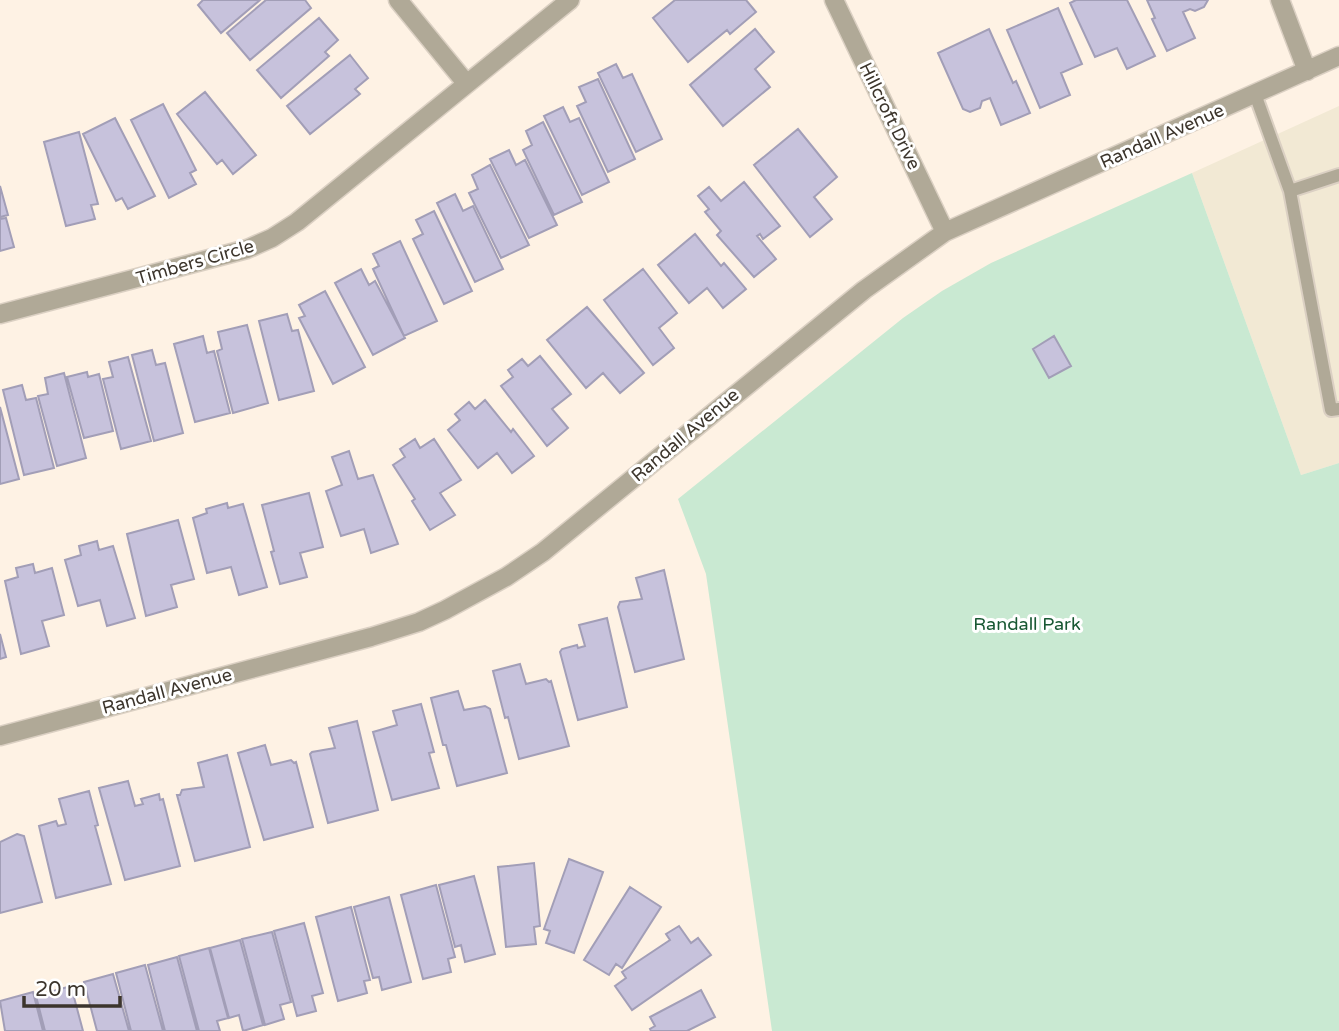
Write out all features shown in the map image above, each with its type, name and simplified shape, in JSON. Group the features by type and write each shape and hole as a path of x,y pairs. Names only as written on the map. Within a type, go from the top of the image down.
{"street":[{"path":"398,0 466,83"},
{"name":"Timbers Circle","path":"0,314 247,249 272,238 330,195 570,0"},
{"name":"Hillcroft Drive","path":"834,0 945,232"},
{"path":"1280,0 1307,71"},
{"name":"Randall Avenue","path":"0,736 371,637 419,622 475,595 543,552 853,299 945,232 1339,56"}],"lane":[{"path":"1255,94 1290,191 1331,410 1339,409"},
{"path":"1290,191 1339,175"}],"shaded area":[{"path":"1339,106 1339,463 1301,475 1192,173"}],"green space":[{"name":"Randall Park","path":"1192,173 1301,475 1339,463 1339,1031 772,1031 706,574 678,499 903,318 942,291 991,263"}],"building":[{"path":"203,0 260,0 221,33 198,5"},
{"path":"266,0 305,0 311,8 250,60 227,33"},
{"path":"675,0 746,0 756,12 730,34 727,30 688,62 653,18"},
{"path":"1076,0 1127,0 1155,56 1127,69 1117,48 1095,57 1070,3"},
{"path":"1147,0 1208,0 1204,7 1183,12 1195,38 1167,51 1152,19 1155,18"},
{"path":"1058,8 1082,64 1061,73 1070,95 1040,108 1007,30"},
{"path":"319,18 338,40 325,52 329,56 281,98 257,70"},
{"path":"755,29 774,52 755,69 770,87 723,126 690,85"},
{"path":"989,29 1013,83 1016,81 1030,113 1001,125 990,98 982,101 980,108 970,112 963,109 938,53"},
{"path":"350,55 368,78 355,89 360,94 310,134 287,106"},
{"path":"616,64 623,78 632,74 662,139 636,152 598,73"},
{"path":"598,79 635,159 608,172 577,106 586,102 579,87"},
{"path":"205,92 256,155 233,174 222,160 217,164 177,114"},
{"path":"163,104 196,170 190,173 196,184 169,198 131,120"},
{"path":"563,107 570,122 579,118 609,182 582,195 544,116"},
{"path":"115,118 155,196 128,209 122,198 116,201 83,134"},
{"path":"543,122 582,202 554,215 523,150 532,145 526,131"},
{"path":"798,129 837,177 814,197 832,219 810,237 754,165"},
{"path":"79,132 98,204 91,205 95,219 66,226 44,142"},
{"path":"509,150 516,165 525,160 557,225 529,238 490,159"},
{"path":"490,165 529,245 501,258 469,193 478,189 472,175"},
{"path":"744,182 780,226 763,239 760,234 757,236 776,259 754,277 717,235 721,231 705,212 709,209 698,196 709,187 721,201"},
{"path":"0,186 8,215 0,217"},
{"path":"455,194 463,211 473,206 503,269 475,282 437,203"},
{"path":"434,211 472,291 444,304 413,239 423,234 416,220"},
{"path":"6,218 14,247 0,251 0,219"},
{"path":"695,234 721,266 724,263 746,289 723,308 707,288 689,303 658,265"},
{"path":"400,241 437,321 404,336 373,269 379,266 373,254"},
{"path":"361,269 369,285 375,281 405,338 373,355 335,283"},
{"path":"643,269 677,313 659,328 674,348 653,365 604,300"},
{"path":"325,291 365,367 333,384 299,318 305,316 299,305"},
{"path":"587,307 644,373 620,393 603,373 586,388 547,340"},
{"path":"287,314 292,331 298,330 314,391 279,400 259,321"},
{"path":"247,325 268,403 233,413 217,351 222,349 218,332"},
{"path":"203,336 207,353 214,351 230,413 195,422 174,344"},
{"path":"1054,336 1071,366 1049,378 1033,349"},
{"path":"152,350 156,365 165,363 183,433 154,441 132,355"},
{"path":"540,356 571,394 552,409 568,428 547,446 501,386 513,377 508,370 522,359 528,366"},
{"path":"128,357 151,441 121,449 103,379 113,377 109,362"},
{"path":"87,372 88,377 99,374 113,431 84,438 67,377"},
{"path":"64,373 86,458 57,466 38,396 48,394 45,378"},
{"path":"22,385 26,400 36,398 54,468 24,475 3,390"},
{"path":"485,400 534,456 512,473 497,453 478,468 448,430 460,420 455,414 469,402 475,409"},
{"path":"0,407 19,479 0,484"},
{"path":"415,439 420,448 434,439 461,480 440,493 455,515 430,530 412,501 415,499 393,465 405,457 400,449"},
{"path":"349,451 358,479 373,475 398,544 371,553 364,529 341,536 326,491 342,485 332,457"},
{"path":"309,493 323,547 300,553 307,577 280,584 262,505"},
{"path":"227,503 228,508 243,504 267,587 239,595 231,567 207,573 193,518 207,513 206,509"},
{"path":"178,520 194,579 171,585 177,607 146,616 127,534"},
{"path":"97,541 99,550 113,546 135,618 107,626 100,600 78,606 65,560 81,555 79,546"},
{"path":"33,564 35,573 52,568 64,615 42,621 49,646 21,654 5,581 18,577 16,568"},
{"path":"664,570 684,659 635,672 618,607 620,602 642,599 636,578"},
{"path":"607,618 627,707 578,720 560,652 577,645 578,648 585,646 579,625"},
{"path":"0,634 6,657 0,659"},
{"path":"520,664 526,684 546,679 551,681 569,746 519,759 493,671"},
{"path":"458,691 464,710 485,706 490,709 507,773 457,786 431,698"},
{"path":"421,704 434,752 429,753 439,788 392,800 373,732 397,725 393,711"},
{"path":"357,721 378,810 328,823 310,754 335,748 329,728"},
{"path":"265,745 271,765 291,760 296,762 313,827 264,840 238,753"},
{"path":"227,755 250,847 195,861 177,795 180,795 182,790 204,787 198,763"},
{"path":"128,781 135,806 143,804 141,799 159,794 160,800 163,799 180,866 125,880 99,788"},
{"path":"89,791 98,825 95,826 111,884 56,898 39,826 56,821 58,826 66,824 59,799"},
{"path":"17,834 24,836 42,902 0,913 0,842"},
{"path":"569,859 603,872 574,953 546,943 550,931 544,929"},
{"path":"534,863 540,926 534,927 536,944 506,947 498,867"},
{"path":"474,876 495,954 465,962 461,945 455,947 439,885"},
{"path":"436,885 455,957 448,959 451,972 423,979 401,895"},
{"path":"630,887 661,907 622,968 616,964 609,975 584,960"},
{"path":"389,897 411,982 382,990 379,977 373,978 354,907"},
{"path":"351,907 370,980 364,981 367,993 338,1001 316,917"},
{"path":"304,923 323,993 312,996 316,1011 297,1016 274,931"},
{"path":"679,926 691,943 698,938 711,955 632,1010 615,986 626,978 622,972 670,940 666,934"},
{"path":"272,932 291,1002 280,1005 284,1019 265,1025 242,939"},
{"path":"240,940 263,1025 243,1031 239,1015 229,1018 210,948"},
{"path":"209,948 228,1018 217,1021 220,1031 199,1031 179,956"},
{"path":"177,957 197,1031 165,1031 148,965"},
{"path":"145,965 163,1031 131,1031 116,973"},
{"path":"113,974 129,1031 97,1031 84,982"},
{"path":"71,986 83,1031 45,1031 36,996"},
{"path":"701,990 715,1017 687,1031 651,1031 655,1026 650,1017"},
{"path":"33,992 43,1031 5,1031 0,1001"}]}
